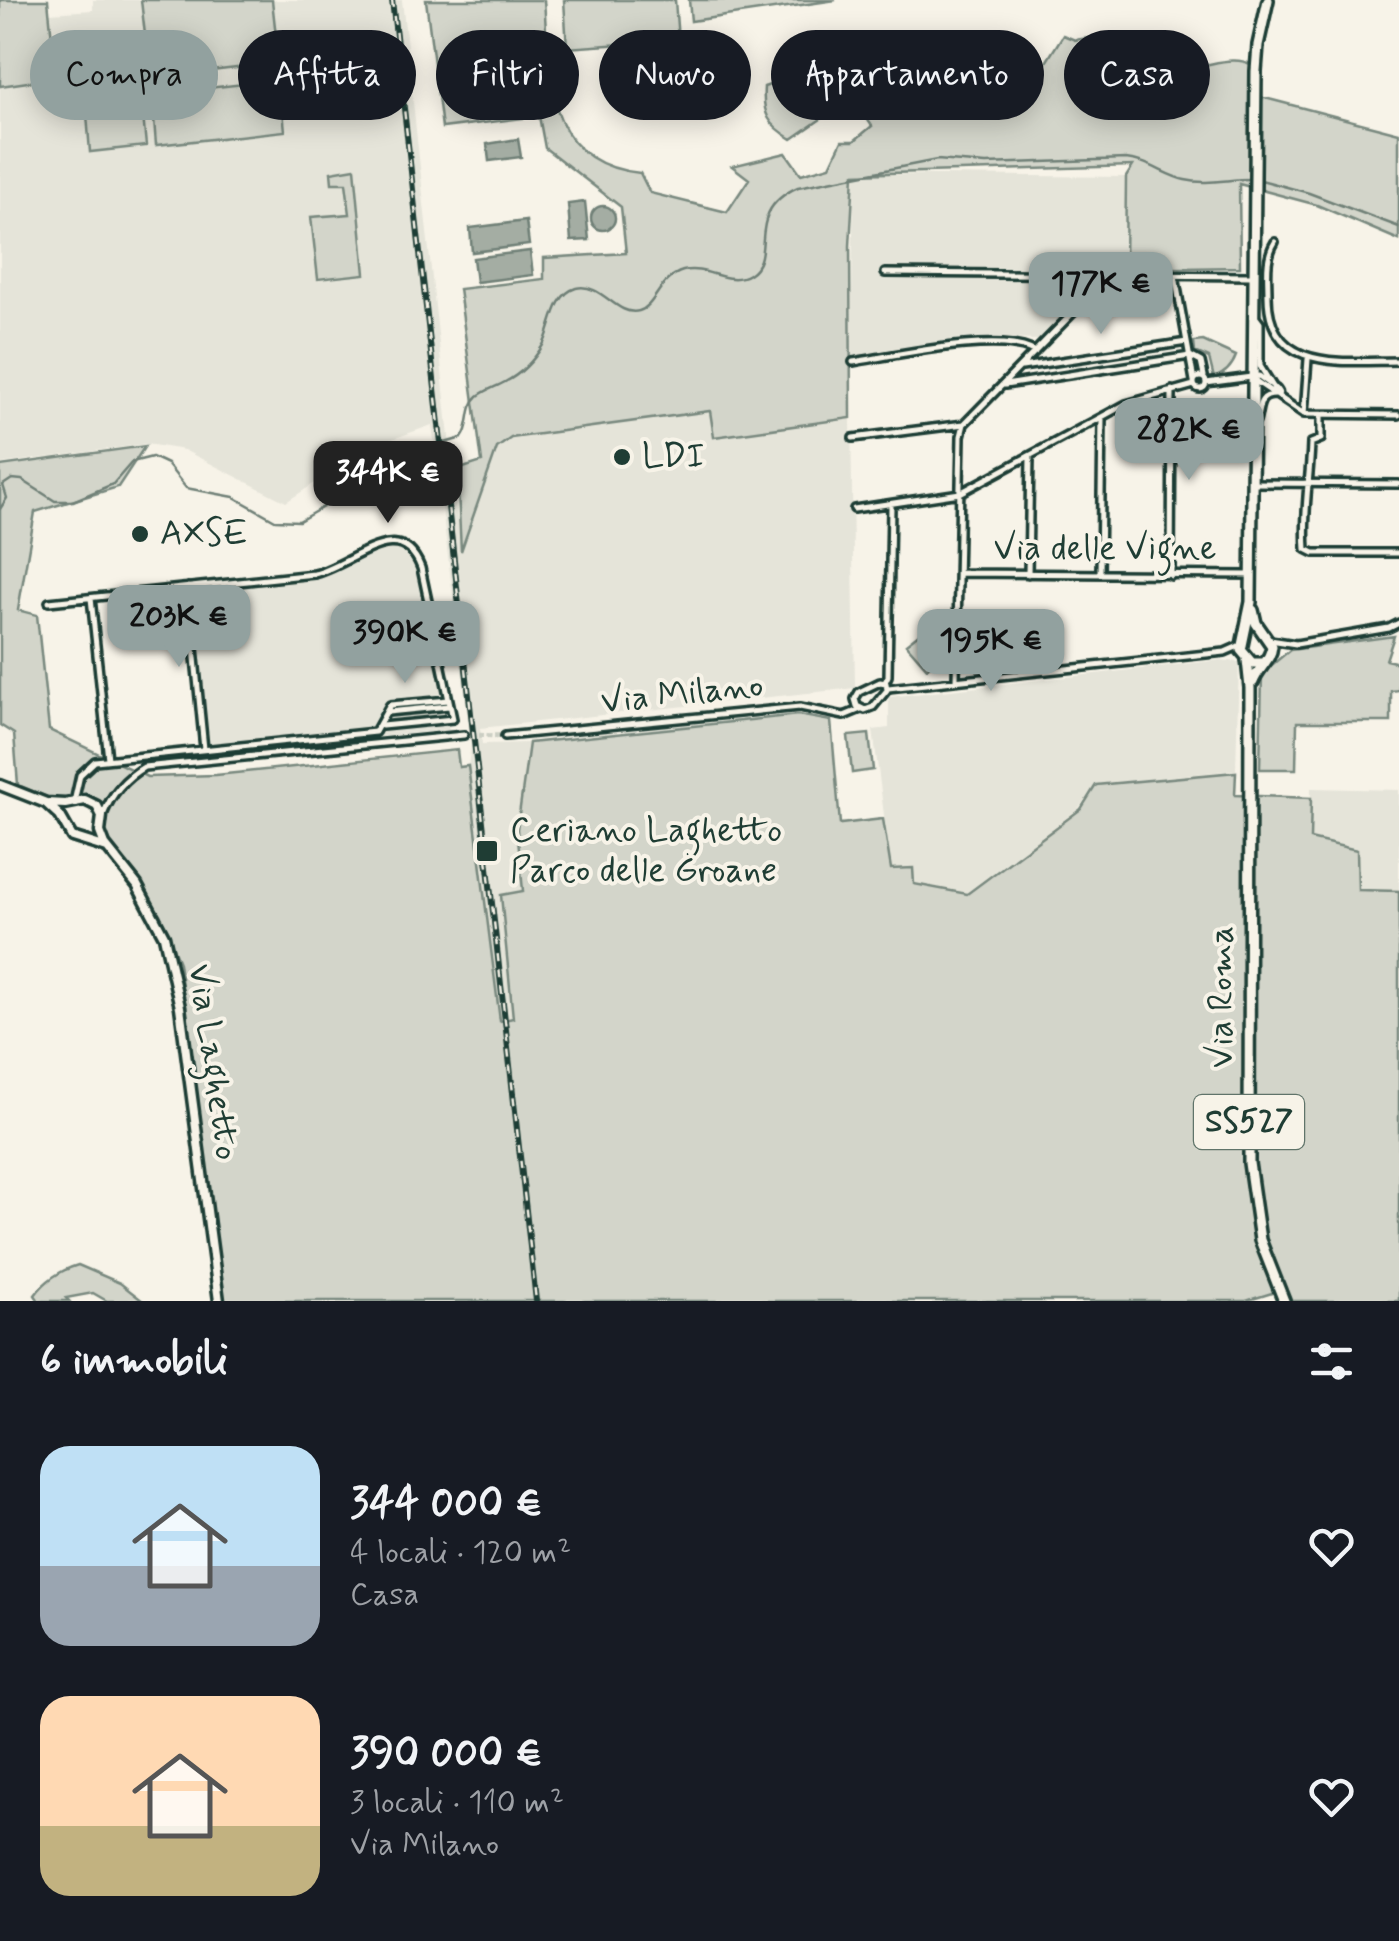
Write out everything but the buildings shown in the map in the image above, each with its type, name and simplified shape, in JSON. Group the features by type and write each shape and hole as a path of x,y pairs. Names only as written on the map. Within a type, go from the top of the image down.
{"main road":[{"name":"Via Roma","path":"1268,0 1258,45 1252,575 1244,649 1250,688 1249,1163 1256,1225 1284,1301"},
{"name":"Via Roma","path":"1251,602 1256,623 1267,637"},
{"path":"1264,662 1244,649 1253,633 1267,637"},
{"name":"SS527","path":"1264,662 1272,654 1267,637"},
{"name":"Via Roma","path":"1250,688 1264,662"}],"street":[{"path":"1275,242 1268,256 1268,315 1283,341 1308,359 1399,361"},
{"path":"885,274 1253,276"},
{"path":"854,438 964,424 1110,275"},
{"path":"1002,386 1190,356 1201,362 1205,380 1201,389 1194,383 1190,356 1175,276"},
{"path":"1252,314 1260,323 1260,366 1278,393"},
{"path":"1020,367 1187,342"},
{"path":"853,362 965,344 1026,346 1036,352"},
{"path":"1304,414 1308,359"},
{"path":"1205,380 1264,378 1304,414 1399,414"},
{"path":"854,510 960,493 1126,404 1194,383"},
{"path":"1171,576 1172,390"},
{"path":"1252,435 1259,403 1278,393"},
{"path":"1322,414 1321,439 1311,443 1306,483 1309,552 1399,553"},
{"path":"1100,575 1102,417"},
{"path":"956,681 964,424"},
{"path":"1028,574 1030,456"},
{"path":"1252,483 1399,484"},
{"path":"891,506 888,676 886,685 873,707 861,709 856,703 859,692 886,685 956,681 1244,649"},
{"path":"50,602 332,570 372,548 386,544 407,546 422,568 453,719 382,726"},
{"name":"Via delle Vigne","path":"958,573 1252,575"},
{"path":"188,588 204,749"},
{"path":"90,598 108,758"},
{"path":"1022,674 1024,622"},
{"path":"1272,654 1293,644 1399,623"},
{"path":"1267,637 1293,644"},
{"path":"63,823 80,775 88,764 108,758 376,732 388,712 449,703"},
{"name":"Via Milano","path":"505,736 800,706 844,716 861,709"},
{"path":"0,785 46,803 91,802 106,800 144,767 464,735"},
{"path":"79,784 102,820"},
{"path":"83,840 95,835 114,794"},
{"path":"46,803 68,833 106,848"},
{"name":"Via Laghetto","path":"102,820 100,832 106,848 142,894 168,945 180,1007 219,1301"}],"shaded area":[{"path":"0,0 48,0 51,30 30,30 30,82 0,86"},
{"path":"93,0 402,0 405,30 238,30 238,120 415,120 461,548 498,447 511,438 711,411 715,436 851,418 855,688 480,728 482,744 529,743 517,829 523,892 502,895 545,1301 531,1301 432,425 370,447 286,502 184,450 147,444 0,464 0,86 30,82 30,120 218,120 218,30 52,30 50,13 93,10"},
{"path":"141,0 272,0 275,30 238,30 238,68 218,70 218,30 144,30"},
{"path":"426,0 544,0 546,30 436,30 436,80"},
{"path":"564,0 675,0 677,30 599,30 599,46 579,47 579,30 566,30"},
{"path":"689,0 836,0 691,21"},
{"path":"1063,35 1064,120 1210,120 1210,64 1243,61 1252,65 1253,77 1262,80 1261,97 1399,133 1399,240 1317,205 1239,184 1240,267 1125,269 1126,177 1133,166 854,174 850,246 851,418 714,437 710,411 511,438 497,448 461,551 457,470 482,462 459,289 544,279 544,258 626,253 621,207 545,148 540,120 562,120 584,152 608,166 640,173 650,193 727,212 749,179 732,166 786,153 801,174 830,166 842,141 854,141 872,126 868,120 1044,120 1044,66"},
{"path":"238,85 238,120 284,120 285,131 156,145 154,120 218,120 218,87"},
{"path":"771,85 771,120 820,120 792,139 778,129 769,118 764,87"},
{"path":"87,120 143,120 146,146 90,152"},
{"path":"441,120 507,120 442,128"},
{"path":"518,139 521,157 489,161 487,144"},
{"path":"355,168 365,274 318,279 311,217 350,214 346,183 332,183 331,172"},
{"path":"854,174 1126,177 1125,269 1092,271 1093,286 1041,340 962,338 851,357"},
{"path":"585,202 589,240 571,241 568,204"},
{"path":"603,206 615,218 603,230 591,218"},
{"path":"526,221 529,245 472,252 470,228"},
{"path":"530,251 533,275 476,282 473,258"},
{"path":"1203,341 1236,356 1228,370 1214,378 1209,358 1195,352 1194,342"},
{"path":"145,446 118,487 35,512 18,610 37,615 49,730 147,777 216,775 457,750 459,767 468,766 500,1021 513,1018 501,895 523,891 517,829 529,743 798,715 831,721 840,824 883,819 891,869 913,868 914,884 967,894 1081,809 1096,785 1236,772 1235,795 1311,798 1310,839 1357,850 1358,890 1399,891 1399,1301 1291,1301 1285,1289 1246,1301 223,1301 179,963 160,914 107,841 103,809 89,798 54,800 18,785 14,734 0,725 0,466"},
{"path":"394,548 403,551 416,565 449,730 205,753 188,591 330,574 364,556"},
{"path":"920,633 940,657 927,668 906,644"},
{"path":"1394,636 1386,660 1399,663 1399,690 1391,691 1391,722 1297,722 1296,769 1260,769 1262,673 1290,650"},
{"path":"1220,660 1239,662 1236,770 1096,784 1078,809 966,893 915,883 913,868 891,869 873,730 889,728 889,697"},
{"path":"869,734 873,770 852,773 848,736"},
{"path":"1311,788 1399,790 1399,891 1357,891 1310,839"},
{"path":"78,1265 120,1283 143,1301 107,1301 93,1293 66,1298 69,1301 39,1301 35,1295 44,1285"}],"waterway":[{"path":"0,509 7,498 3,485 12,479 22,480 55,501 73,501 113,484 132,462 152,457 167,464 186,488 234,497 275,520 299,521 323,507 339,486 368,465 462,438 474,401 531,361 543,345 558,304 568,292 576,288 594,290 623,309 639,311 668,280 683,271 733,278 749,274 761,256 771,209 798,187 937,160 986,164 1126,159 1193,181 1249,179"},
{"path":"1261,180 1309,193 1399,227"}],"tunnel":[{"path":"464,735 505,736"}],"railway":[{"path":"392,0 536,1301"}],"place":[{"name":"LDI","path":"622,457"},
{"name":"AXSE","path":"140,534"},
{"name":"Ceriano Laghetto Parco delle Groane","path":"487,851"}]}
